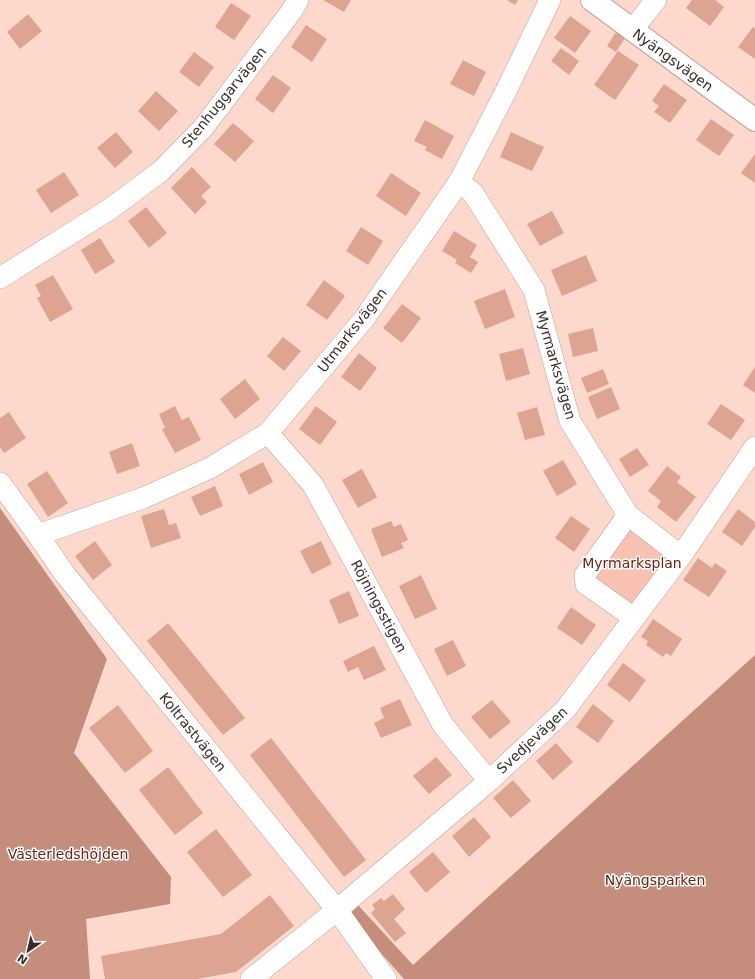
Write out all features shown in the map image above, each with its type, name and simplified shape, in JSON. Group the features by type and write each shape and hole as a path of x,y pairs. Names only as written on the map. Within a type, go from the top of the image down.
{"street":[{"name":"Stenhuggarvägen","path":"0,278 110,209 161,171 203,128 291,12 298,0"},
{"name":"Utmarksvägen","path":"38,535 143,498 210,468 268,433 364,319 459,182 550,0"},
{"name":"Nyängsvägen","path":"592,0 755,120"},
{"path":"632,30 656,0"},
{"name":"Myrmarksvägen","path":"459,182 473,193 534,290 570,421 628,515 681,556"},
{"name":"Röjningsstigen","path":"268,433 313,485 443,725 489,781"},
{"name":"Svedjevägen","path":"251,979 337,910 489,781 565,710 681,556 755,447"},
{"name":"Koltrastvägen","path":"0,483 69,579 337,910 386,979"},
{"path":"628,515 585,575 586,584 634,618"}],"green space":[{"name":"Västerledshöjden","path":"0,508 107,659 74,753 171,877 170,904 86,919 90,979 0,979"},
{"name":"Myrmarksplan","path":"631,526 667,555 667,561 632,606 592,581"},
{"name":"Nyängsparken","path":"755,655 755,979 404,979 346,914 357,904 413,965"}],"building":[{"path":"323,0 351,0 344,12"},
{"path":"507,0 518,0 515,5"},
{"path":"692,0 715,0 724,7 710,26 686,8"},
{"path":"231,3 251,16 234,40 215,27"},
{"path":"28,14 42,31 20,49 7,32"},
{"path":"570,16 591,31 575,53 554,38"},
{"path":"306,25 327,39 312,62 291,47"},
{"path":"753,27 755,29 755,59 738,47"},
{"path":"616,32 625,38 616,52 607,46"},
{"path":"561,48 579,61 569,75 551,61"},
{"path":"618,51 639,65 615,100 594,85"},
{"path":"194,52 214,67 199,87 179,72"},
{"path":"463,60 486,72 474,96 450,84"},
{"path":"273,75 291,88 273,113 255,99"},
{"path":"664,84 687,100 670,123 654,112 659,106 652,101"},
{"path":"156,91 178,111 159,131 138,111"},
{"path":"711,119 734,135 719,156 696,140"},
{"path":"425,120 454,136 442,159 425,150 427,147 414,141"},
{"path":"233,123 254,141 235,162 214,144"},
{"path":"116,132 133,152 115,168 97,148"},
{"path":"511,132 544,147 532,171 500,157"},
{"path":"755,154 755,183 741,173"},
{"path":"192,167 211,187 201,196 207,202 195,214 171,188"},
{"path":"64,172 79,195 51,213 36,190"},
{"path":"391,173 421,193 406,216 376,196"},
{"path":"146,207 167,233 149,248 128,221"},
{"path":"552,211 564,233 540,246 527,224"},
{"path":"361,227 383,241 368,265 346,251"},
{"path":"454,231 477,245 470,257 478,262 471,273 455,263 457,260 442,251"},
{"path":"100,238 115,262 95,274 81,250"},
{"path":"586,255 597,281 562,296 551,270"},
{"path":"53,275 73,309 50,322 37,298 41,296 35,285"},
{"path":"324,280 345,296 327,320 306,305"},
{"path":"505,289 515,317 485,329 474,301"},
{"path":"402,304 421,318 402,343 383,328"},
{"path":"593,328 598,351 573,357 568,334"},
{"path":"283,337 301,351 284,371 267,356"},
{"path":"523,348 530,374 506,381 499,354"},
{"path":"359,353 377,368 360,391 341,377"},
{"path":"755,367 755,393 743,385"},
{"path":"603,369 609,384 587,393 581,378"},
{"path":"245,379 260,399 235,419 220,399"},
{"path":"611,387 620,409 597,419 588,397"},
{"path":"721,404 745,420 731,440 707,424"},
{"path":"175,406 182,420 189,417 201,440 175,453 162,429 165,428 159,414"},
{"path":"316,406 337,422 320,445 299,429"},
{"path":"537,407 545,435 525,440 517,413"},
{"path":"9,412 26,438 4,453 0,447 0,418"},
{"path":"132,443 140,466 117,474 109,452"},
{"path":"637,448 649,465 630,477 619,459"},
{"path":"563,460 577,484 557,496 543,471"},
{"path":"263,462 273,482 249,495 239,474"},
{"path":"667,466 681,477 677,482 696,497 676,522 657,507 661,501 648,491"},
{"path":"362,469 377,497 358,508 342,480"},
{"path":"47,471 68,503 48,517 27,484"},
{"path":"215,486 223,506 200,516 191,497"},
{"path":"164,509 169,525 176,523 181,538 151,548 141,516"},
{"path":"738,509 755,522 755,527 742,546 722,532"},
{"path":"571,516 590,529 574,552 555,538"},
{"path":"391,521 394,527 401,524 408,540 401,543 404,548 382,557 371,529"},
{"path":"95,541 112,565 93,580 75,556"},
{"path":"321,541 332,564 312,574 300,551"},
{"path":"698,558 712,568 715,563 727,571 709,597 683,580"},
{"path":"421,575 437,609 415,619 399,586"},
{"path":"349,591 359,616 339,624 329,600"},
{"path":"571,607 596,625 582,645 557,628"},
{"path":"653,619 682,639 671,656 666,653 663,657 646,645 648,641 641,637"},
{"path":"168,623 245,718 223,735 147,641"},
{"path":"453,640 466,666 447,676 434,649"},
{"path":"374,646 386,670 364,680 358,667 348,672 343,661"},
{"path":"623,663 646,680 630,702 607,685"},
{"path":"400,699 412,725 381,738 374,723 384,718 380,708"},
{"path":"492,700 511,722 490,739 471,717"},
{"path":"593,704 614,721 598,743 576,727"},
{"path":"118,705 153,751 125,773 89,728"},
{"path":"271,738 366,860 344,877 250,755"},
{"path":"556,743 573,762 553,780 536,761"},
{"path":"436,757 452,775 429,794 413,776"},
{"path":"168,767 203,813 175,835 139,790"},
{"path":"513,780 531,801 511,818 493,798"},
{"path":"474,817 491,837 469,857 452,836"},
{"path":"216,829 252,875 223,897 187,852"},
{"path":"433,852 450,872 426,893 409,872"},
{"path":"393,894 405,909 394,919 406,933 395,942 371,913 375,909 372,905 381,898 384,901"},
{"path":"270,895 294,926 236,972 197,979 105,979 101,956 221,934"}]}
